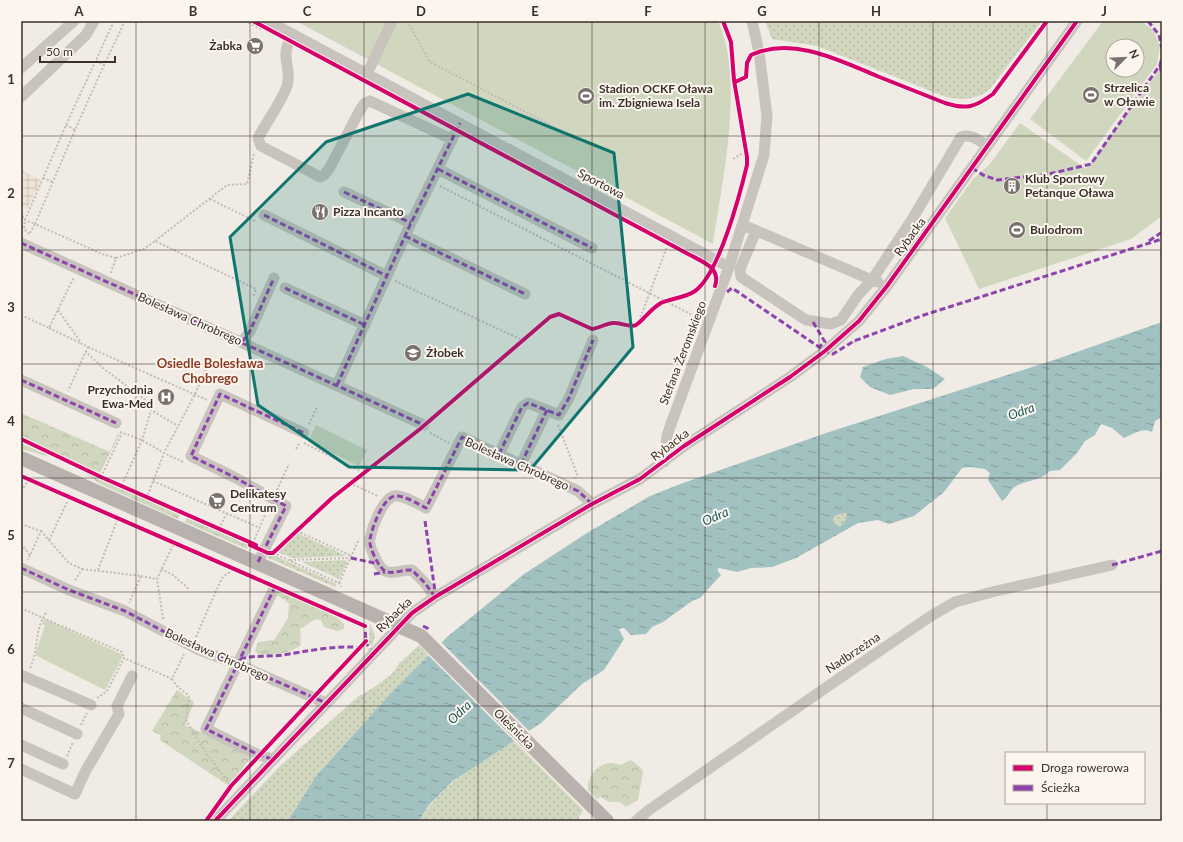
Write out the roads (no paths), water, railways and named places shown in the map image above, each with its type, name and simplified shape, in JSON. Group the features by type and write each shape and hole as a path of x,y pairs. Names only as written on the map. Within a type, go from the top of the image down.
{"main road":[{"path":"21,458 245,556 265,555 399,626"},
{"name":"Oleśnicka","path":"399,626 421,636 431,645 607,821"}],"street":[{"path":"21,68 74,21"},
{"path":"21,97 86,35 94,21"},
{"path":"366,74 392,21"},
{"name":"Stefana Żeromskiego","path":"664,462 667,436 730,267 764,155 767,116 764,89 752,21"},
{"name":"Rybacka","path":"215,821 272,759 412,613 435,597 592,504 640,479 684,446 790,377 825,351 859,321 887,286 1077,21"},
{"name":"Sportowa","path":"266,24 294,35 730,267"},
{"path":"294,35 289,40 286,50 288,85 258,138 261,146 320,177 329,169 365,103 370,101 451,139"},
{"path":"337,385 365,325 390,278 405,236 460,123"},
{"path":"756,231 740,269 742,277 806,320 821,324 836,323 841,320 858,295 872,280 911,221 961,138 964,136 974,138 987,146"},
{"path":"438,169 592,248"},
{"path":"344,192 411,223"},
{"path":"264,215 390,278"},
{"path":"743,225 887,286"},
{"path":"405,236 525,294"},
{"name":"Bolesława Chrobrego","path":"25,239 108,284 337,385 425,428"},
{"path":"242,342 250,331 274,278"},
{"path":"285,288 365,325"},
{"path":"499,454 522,407 528,403 559,415 569,398 592,340"},
{"path":"21,380 116,423"},
{"path":"265,555 286,506 273,497 191,456 220,394 302,437"},
{"path":"521,464 547,410"},
{"name":"Bolesława Chrobrego","path":"385,572 380,567 371,549 369,541 384,503 392,497 398,496 426,508 462,437 578,490 592,504"},
{"name":"Nadbrzeżna","path":"636,821 866,660 955,602 1112,564"},
{"name":"Bolesława Chrobrego","path":"22,569 69,590 125,611 160,630 179,637 189,648 237,664 326,703"},
{"path":"374,574 412,570 422,579 435,597"},
{"path":"272,759 259,756 206,729 273,592"},
{"path":"21,769 75,794 85,772 119,714 117,706 132,676"},
{"path":"22,677 91,705"},
{"path":"21,708 77,734"},
{"path":"21,745 63,764"}],"water":[{"name":"Odra","path":"1162,322 1162,417 1155,421 1152,432 1145,430 1124,438 1112,428 1101,424 1095,435 1085,441 1077,453 1060,470 1050,471 1039,478 1018,485 1002,501 988,480 990,473 985,469 969,467 962,468 944,492 914,516 889,524 878,520 858,523 796,558 772,567 751,568 737,572 719,568 717,570 721,575 700,598 692,601 663,622 652,627 646,634 631,635 624,628 619,629 624,639 604,670 582,684 541,723 453,781 429,805 419,821 288,821 316,776 392,692 447,637 524,574 587,533 650,496 683,483 826,433 1057,359","holes":["847,513 846,519 840,527 833,522 836,516"]},
{"path":"903,356 927,367 945,379 933,389 914,389 890,395 870,387 860,377 863,367 886,359"}],"place":[{"name":"Żabka","path":"255,46"},
{"name":"Strzelica w Oławie","path":"1091,95"},
{"name":"Stadion OCKF Oława im. Zbigniewa Isela","path":"586,96"},
{"name":"Klub Sportowy Petanque Oława","path":"1012,186"},
{"name":"Pizza Incanto","path":"320,212"},
{"name":"Bulodrom","path":"1017,230"},
{"name":"Żłobek","path":"413,353"},
{"name":"Przychodnia Ewa-Med","path":"166,397"},
{"name":"Delikatesy Centrum","path":"217,501"}],"district":[{"name":"Osiedle Bolesława Chobrego","path":"210,370"}]}
